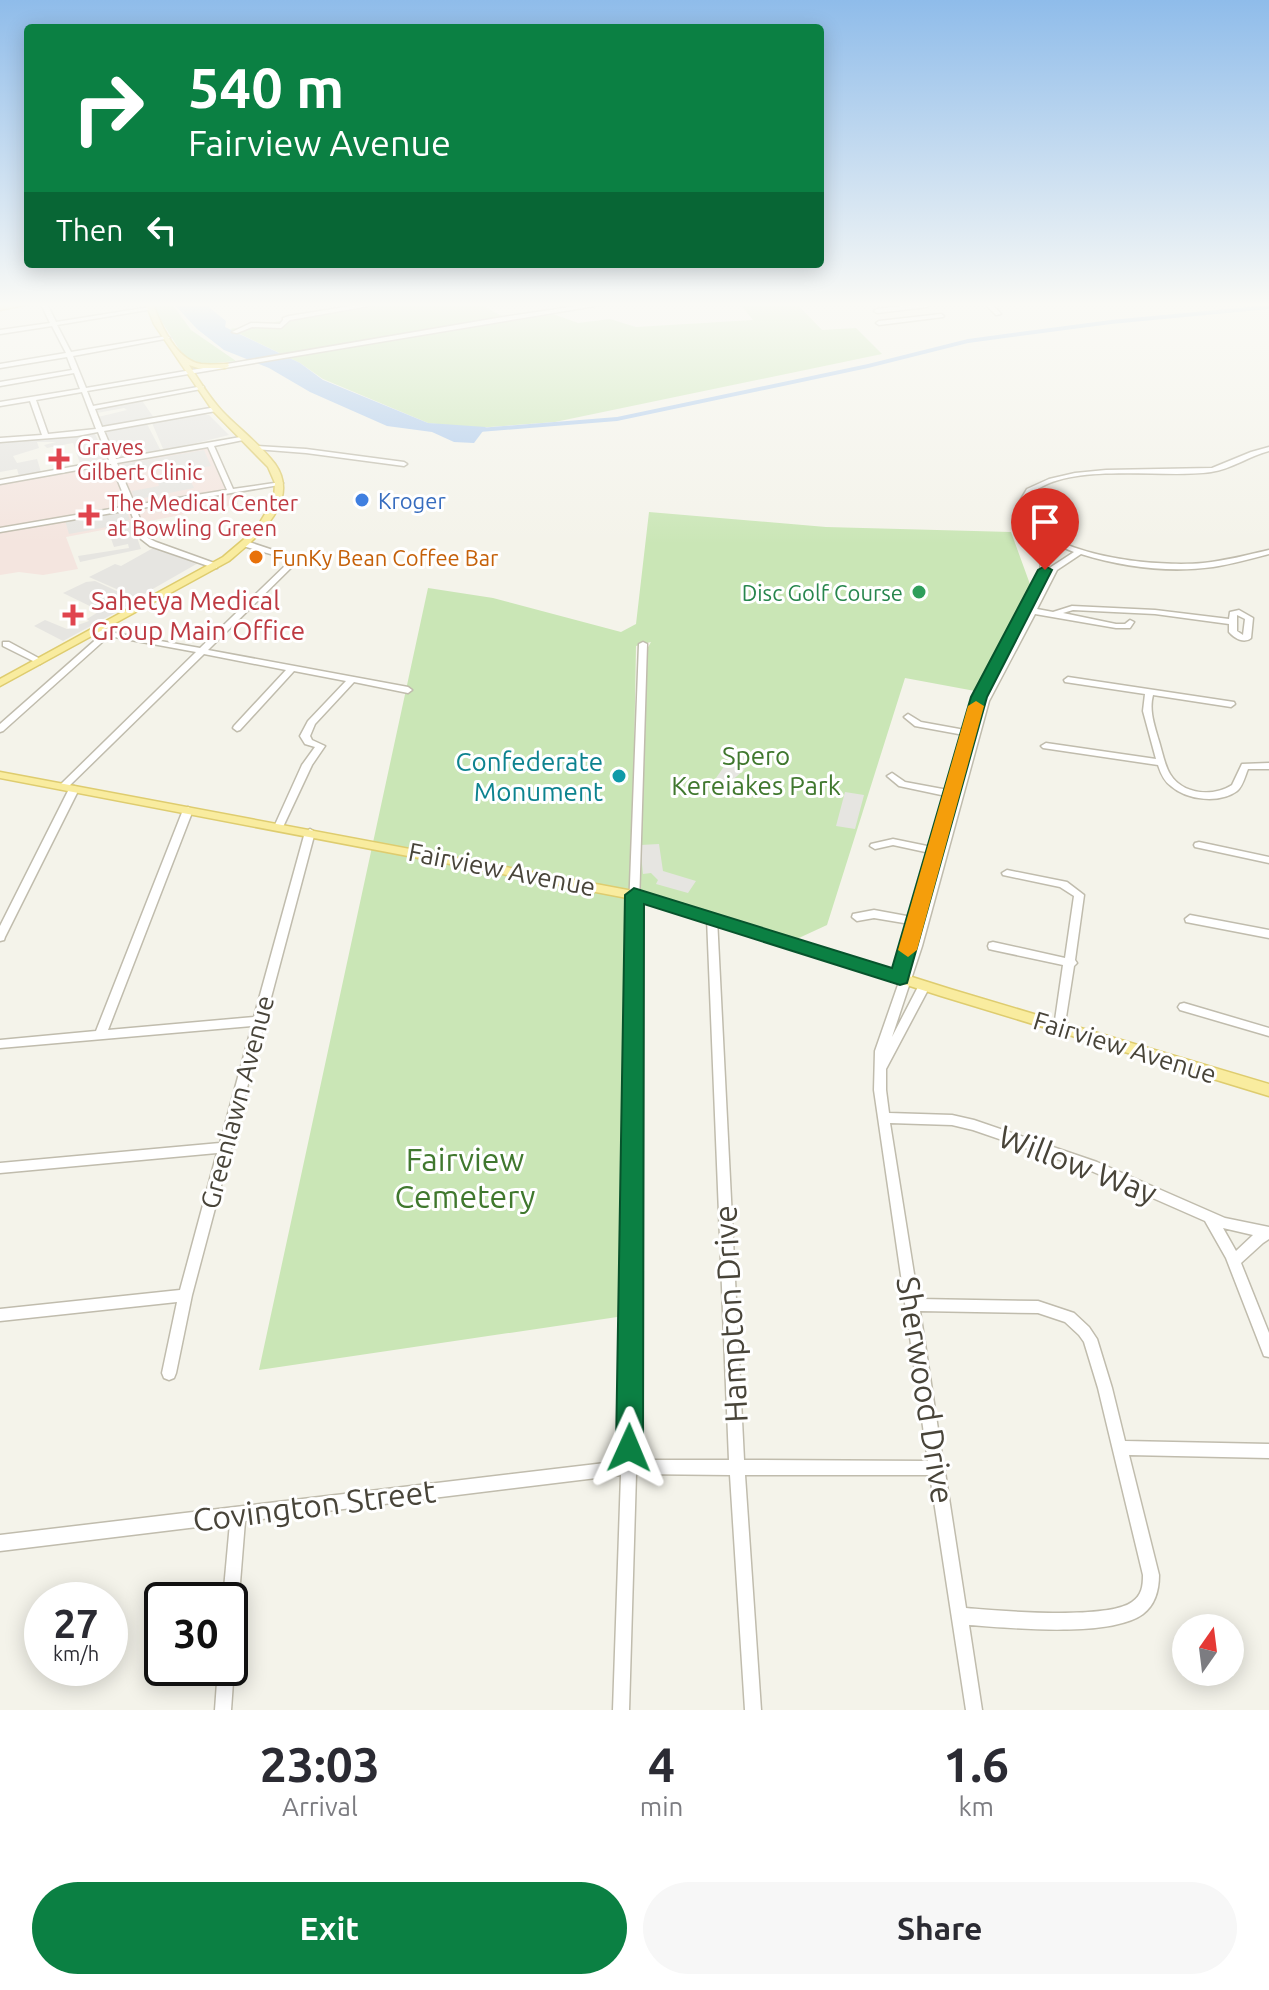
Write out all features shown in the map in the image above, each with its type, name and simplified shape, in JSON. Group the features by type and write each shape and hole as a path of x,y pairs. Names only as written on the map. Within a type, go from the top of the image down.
{"main road":[{"path":"0,683 101,633 214,566 246,544 272,514 278,499 279,482 272,466 216,409 200,385"},
{"name":"Fairview Avenue","path":"0,775 634,895 1269,1090"}],"street":[{"path":"81,384 131,506 149,542 214,566"},
{"path":"0,404 121,384"},
{"path":"91,408 200,385"},
{"path":"32,399 45,435"},
{"path":"0,440 100,430 216,409"},
{"path":"0,482 246,438"},
{"path":"210,444 229,488"},
{"path":"257,448 311,451 404,464"},
{"path":"1269,449 1243,455 1210,470 1141,470 1069,476 1040,484 1026,494 1021,506 1026,519 1047,536 1080,551 1120,561 1169,567 1218,564 1269,552"},
{"path":"0,530 229,488 279,482"},
{"path":"1029,610 1045,570 1047,536"},
{"path":"0,937 68,788 296,559 246,544"},
{"path":"1029,610 1056,567 1080,551"},
{"path":"1053,614 1067,609 1161,612 1232,622"},
{"path":"1029,610 1116,626 1127,626 1130,622"},
{"name":"Sherwood Drive","path":"974,1710 883,1118 880,1069 886,1033 973,733 987,696 1029,610"},
{"path":"0,729 101,633 408,690"},
{"path":"6,644 40,661"},
{"path":"621,1710 629,1467 634,895 643,644"},
{"path":"237,728 292,668"},
{"path":"279,827 307,765 319,750 320,746 308,742 305,736 311,723 352,679"},
{"path":"1068,680 1231,704"},
{"path":"1150,692 1146,707 1161,763 1166,775 1176,785 1209,796 1233,790 1246,765 1269,766"},
{"path":"908,717 918,724 973,733"},
{"path":"1046,746 1161,763"},
{"path":"892,776 902,784 956,794"},
{"path":"101,1034 188,810"},
{"name":"Greenlawn Avenue","path":"169,1373 185,1295 310,832"},
{"path":"875,846 893,842 940,852"},
{"path":"1199,845 1269,860"},
{"path":"1007,873 1063,884 1079,895 1072,963 1060,1027"},
{"path":"857,917 874,914 920,922"},
{"name":"Hampton Drive","path":"712,918 737,1467 753,1710"},
{"path":"1190,919 1269,934"},
{"path":"993,946 1072,963"},
{"path":"880,1069 924,986"},
{"path":"1184,1007 1269,1032"},
{"path":"0,1044 258,1021"},
{"name":"Willow Way","path":"883,1118 952,1120 974,1125 1093,1166 1209,1217 1269,1233"},
{"path":"0,1168 226,1147"},
{"path":"1209,1217 1235,1261 1269,1351"},
{"name":"Willow Way","path":"1235,1261 1269,1233"},
{"path":"0,1315 185,1295"},
{"path":"912,1305 1038,1307 1069,1317 1090,1339 1151,1575 1151,1590 1143,1603 1127,1614 1114,1617 1045,1620 961,1616"},
{"path":"1120,1448 1269,1451"},
{"name":"Covington Street","path":"0,1543 629,1467 939,1468"},
{"path":"232,1582 238,1514"},
{"path":"223,1710 225,1686"}],"shaded area":[{"path":"141,399 154,418 102,427 98,417 127,410 97,413 95,408"},
{"path":"209,415 229,435 164,451 152,423"},
{"path":"147,424 161,451 116,460 104,431"},
{"path":"95,434 108,461 81,466 73,443 47,448 44,445 56,442 37,442 39,448 13,456 17,463 37,459 41,472 19,476 17,469 0,472 0,442"},
{"name":"The Medical Center at Bowling Green","path":"210,444 238,504 66,537 78,569 43,575 19,572 0,575 0,483"},
{"path":"204,450 211,466 168,473 153,468 125,473 122,464"},
{"path":"168,476 167,482 189,478 194,488 134,500 132,491 159,486 157,479"},
{"path":"120,510 127,512 130,520 126,521 132,523 141,549 80,562 78,556 129,548 128,544 114,547 107,527 69,534 65,520"},
{"path":"155,547 200,562 137,598 89,577 115,564 121,566"},
{"path":"95,581 134,599 133,603 63,641 34,626 45,620 67,629 89,621 87,619 100,611 63,593"},
{"path":"736,749 751,752 744,770 729,783 716,778"},
{"path":"845,792 864,795 855,829 836,826"},
{"path":"659,844 663,871 696,881 688,893 656,884 658,880 651,873 643,874 640,845"}],"green space":[{"path":"334,384 739,384 555,422 475,428 428,423"},
{"name":"Fairview Cemetery","path":"649,512 826,527 1011,532 1031,587 975,691 905,678 827,925 788,943 634,895 647,649 651,642 636,646 624,1316 259,1370 428,588 493,598 621,632 636,624"}],"water":[{"path":"296,384 332,384 428,423 486,427 474,443 454,442 432,432 387,426"}],"waterway":[{"path":"467,431 617,419 784,384"}],"slow traffic":[{"path":"908,950 976,706"}],"place":[{"name":"Graves Gilbert Clinic","path":"59,459"},
{"name":"Kroger","path":"362,500"},
{"name":"The Medical Center at Bowling Green","path":"89,515"},
{"name":"FunKy Bean Coffee Bar","path":"256,557"},
{"name":"Disc Golf Course","path":"919,592"},
{"name":"Sahetya Medical Group Main Office","path":"73,615"},
{"name":"Confederate Monument","path":"619,776"}],"route":[{"path":"629,1448 634,895 900,978 979,697 1045,570"}],"park label":[{"name":"Spero Kereiakes Park","path":"756,770"}]}
